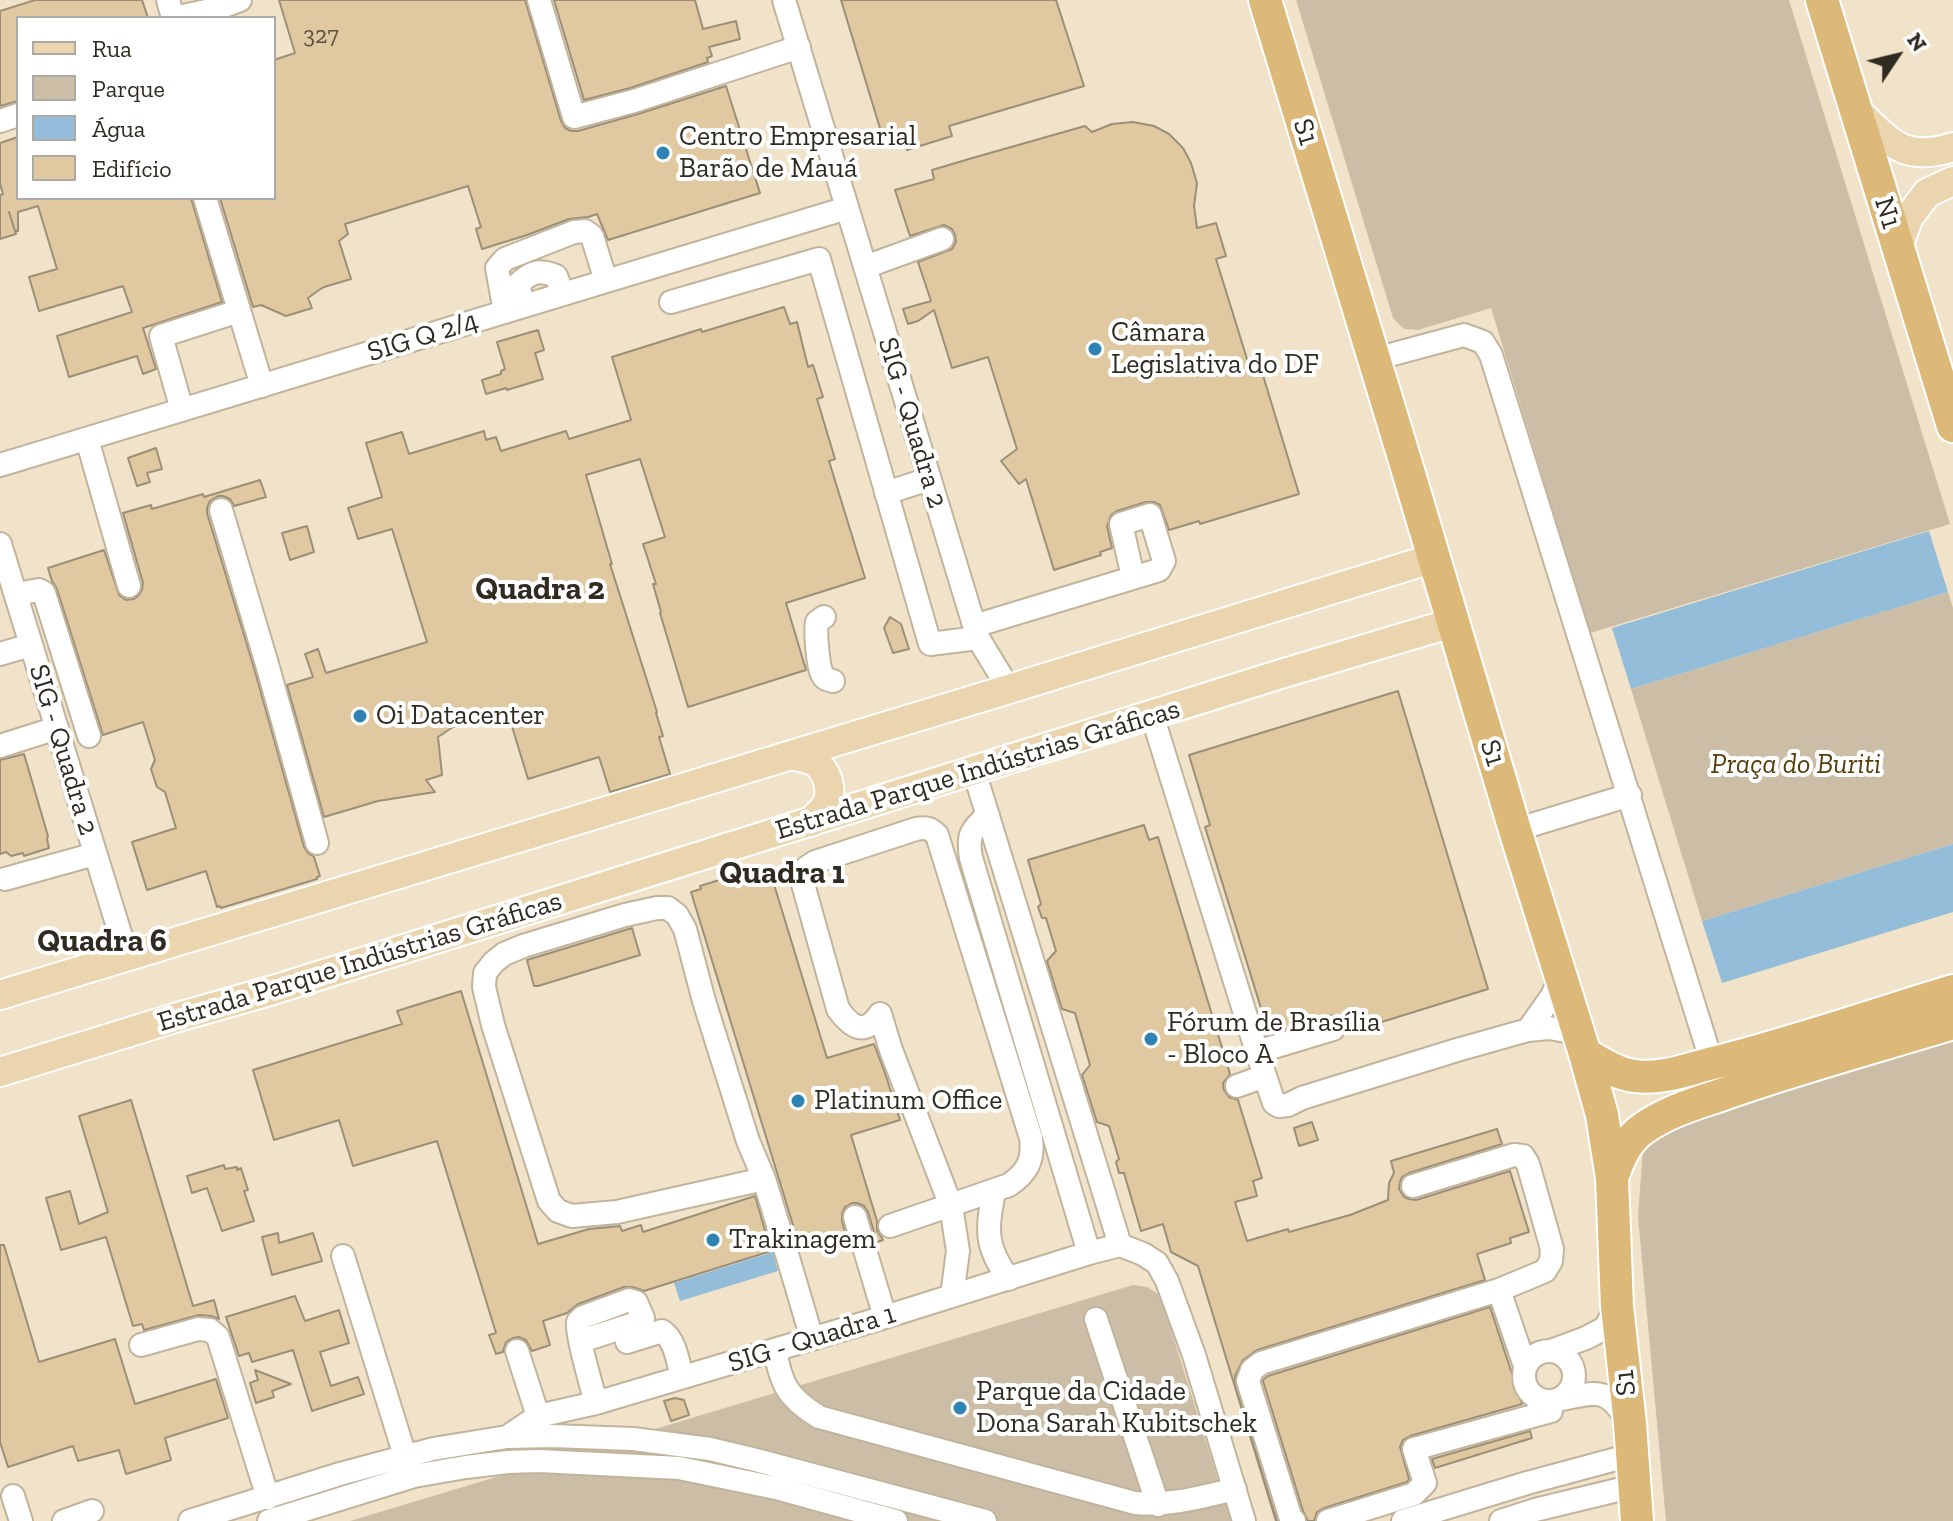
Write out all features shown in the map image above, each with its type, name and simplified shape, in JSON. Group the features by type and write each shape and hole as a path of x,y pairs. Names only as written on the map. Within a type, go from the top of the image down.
{"highway":[{"name":"S1","path":"1265,0 1602,1115 1612,1178 1617,1306 1637,1521"},
{"name":"N1","path":"1822,0 1951,415"},
{"path":"1582,1043 1612,1069 1633,1076 1649,1077 1739,1057 1953,991"},
{"path":"1612,1178 1621,1154 1632,1138 1661,1118 1749,1085 1953,1023"}],"main road":[{"path":"1856,110 1891,143 1916,154 1953,147"},
{"path":"1897,249 1909,217 1927,193 1953,181"},
{"path":"0,995 1434,558"},
{"name":"Estrada Parque Indústrias Gráficas","path":"0,1072 1452,623"},
{"path":"791,755 814,761 824,771 828,782 826,806 811,822"}],"street":[{"path":"183,16 240,0"},
{"path":"539,0 574,117 634,101 799,47"},
{"name":"SIG - Quadra 2","path":"784,0 976,632 981,675 978,699"},
{"path":"206,200 262,386"},
{"name":"SIG Q 2/4","path":"0,465 847,208"},
{"path":"514,309 497,268 505,259 574,232 585,231 592,236 606,281"},
{"path":"865,267 942,239"},
{"path":"671,302 819,259 930,644 976,632 1133,577"},
{"path":"182,410 161,336 239,311"},
{"path":"1375,359 1464,335 1483,342 1491,355 1712,1063"},
{"path":"87,439 129,586"},
{"path":"886,493 929,479"},
{"path":"221,510 317,843"},
{"name":"SIG - Quadra 2","path":"0,544 127,956"},
{"path":"16,594 33,590 44,593 89,736"},
{"path":"824,617 817,622 816,635 821,672 833,681"},
{"name":"SIG - Quadra 2","path":"976,632 1009,689"},
{"path":"0,654 31,645"},
{"path":"1152,715 1274,1103 1288,1105 1302,1098 1528,1030 1549,1028 1582,1043"},
{"path":"0,746 57,728"},
{"path":"974,771 1120,1245 1157,1263 1167,1281 1194,1355 1244,1521"},
{"path":"1515,830 1630,795"},
{"path":"988,815 971,833 968,842 971,858 1089,1253"},
{"path":"890,1226 951,1206 1009,1185 1019,1179 1029,1165 1033,1151 937,835 926,827 815,862 806,868 801,877 838,1009 847,1022 856,1027 871,1024 880,1014 951,1206 958,1251 952,1296"},
{"path":"5,879 95,854"},
{"path":"764,1179 617,1212 572,1216 558,1211 549,1201 493,1025 484,987 485,973 504,954 523,946 625,915 657,908 668,908 677,915 685,929 704,1001 748,1141 764,1179 812,1339"},
{"path":"1528,1030 1552,996 1561,976"},
{"path":"1257,1052 1333,1029"},
{"path":"1237,1086 1270,1086"},
{"path":"1294,1521 1281,1491 1256,1410 1248,1381 1252,1370 1261,1363 1499,1290 1545,1271 1551,1261 1552,1249 1523,1156 1514,1155 1413,1186"},
{"path":"994,1191 989,1215 990,1244 998,1264 1009,1279"},
{"path":"855,1217 885,1317"},
{"name":"SIG - Quadra 1","path":"507,1437 538,1416 596,1403 1120,1245"},
{"path":"343,1256 405,1456"},
{"path":"1499,1290 1525,1366 1523,1379 1528,1391 1538,1400 1557,1405"},
{"path":"1525,1366 1535,1354 1586,1338 1605,1328 1617,1306"},
{"path":"1096,1319 1158,1505"},
{"path":"141,1345 198,1329 210,1330 218,1337 268,1498"},
{"path":"627,1342 662,1331 667,1333 682,1377"},
{"path":"581,1341 596,1403"},
{"path":"775,1350 786,1389 799,1405 819,1417 1135,1503 1158,1505 1235,1489"},
{"path":"517,1351 538,1416"},
{"path":"1551,1351 1563,1354 1572,1364 1575,1377 1572,1390 1557,1405"},
{"path":"1328,1521 1414,1494 1425,1483 1414,1449 1596,1392 1616,1403 1631,1439 1527,1483 1403,1521"},
{"name":"SIG - Quadra 1","path":"190,1521 405,1456 470,1442 552,1436 633,1439 710,1449 985,1521"},
{"path":"269,1521 414,1476 466,1467 539,1461 679,1468 776,1488 896,1521"},
{"path":"1501,1521 1634,1486"},
{"path":"13,1496 21,1521"},
{"path":"64,1521 92,1511"}],"green space":[{"path":"1296,0 1789,0 1950,524 1590,633 1491,308 1418,330 1404,329 1393,318"},
{"name":"Praça do Buriti","path":"1948,592 1953,608 1953,844 1702,921 1631,689"},
{"path":"1953,1039 1953,1521 1666,1521 1638,1217 1643,1148 1654,1130"},
{"name":"Parque da Cidade Dona Sarah Kubitschek","path":"1133,1285 1147,1287 1160,1295 1231,1521 350,1521"}],"water":[{"path":"1929,531 1948,592 1631,689 1612,628"},
{"path":"1953,844 1953,912 1722,983 1702,921"},
{"path":"773,1252 778,1271 680,1301 674,1283"}],"building":[{"path":"35,0 142,0 147,16 16,16 16,102 0,106 0,11"},
{"path":"279,0 525,0 565,128 578,131 726,86 760,193 608,240 597,214 569,219 482,249 476,229 481,227 468,186 345,224 348,234 339,241 351,279 324,287 308,298 312,308 286,316 261,305 253,307 221,200 276,200 276,59 295,53"},
{"path":"554,0 695,0 703,29 736,21 740,39 709,47 712,56 707,58 708,62 584,100"},
{"path":"841,0 1056,0 1084,86 949,126 952,136 907,150 905,142 886,148"},
{"name":"Câmara Legislativa do DF","path":"1133,122 1154,126 1169,134 1183,148 1191,163 1197,183 1194,206 1197,228 1216,223 1226,256 1216,259 1252,375 1262,372 1299,494 1200,524 1199,521 1169,530 1160,505 1146,502 1111,515 1107,526 1112,548 1100,552 1101,555 1054,570 1026,479 1019,484 1001,461 1017,449 988,357 952,368 934,310 908,324 903,309 931,301 918,262 952,249 956,242 952,229 944,225 910,236 895,190 934,179 932,170 969,159 1085,126 1092,132 1112,124"},
{"path":"16,138 16,200 192,200 222,302 143,328 156,369 143,374 137,356 69,377 57,336 132,312 123,286 39,311 29,277 57,269 38,206 18,212 18,231 0,239 0,195 3,194 0,184 0,143"},
{"path":"784,307 790,324 797,322 808,367 813,365 823,397 817,399 835,459 829,461 865,578 786,603 806,670 688,707 643,544 665,537 640,459 586,475 610,564 657,712 663,736 659,737 670,774 610,792 599,757 528,779 507,710 453,727 438,737 442,775 426,780 435,792 378,801 324,817 287,685 313,677 305,654 318,649 326,673 427,642 392,529 358,539 348,508 382,497 366,443 402,432 409,454 484,431 486,440 496,437 501,451 566,431 569,439 631,420 612,357"},
{"path":"538,330 544,350 535,353 543,379 486,394 482,380 501,374 505,369 497,342"},
{"path":"156,448 162,469 147,473 150,482 137,486 128,458"},
{"path":"260,480 266,497 234,506 230,499 218,496 210,501 207,513 304,847 314,857 320,876 221,908 217,907 206,871 147,890 132,842 176,828 165,792 157,787 151,769 155,760 143,722 103,735 48,568 104,550 119,595 126,600 134,599 142,590 143,583 123,513 151,505 152,509 203,494 204,497"},
{"path":"307,526 314,552 290,560 282,533"},
{"path":"890,617 901,624 909,649 893,653 884,628"},
{"path":"1398,691 1488,989 1346,1033 1347,1026 1343,1019 1335,1015 1269,1034 1205,827 1210,825 1189,755"},
{"path":"24,754 49,848 24,856 23,853 11,856 6,852 0,854 0,760"},
{"name":"Fórum de Brasília - Bloco A","path":"1144,825 1149,840 1158,837 1230,1074 1223,1083 1224,1090 1229,1097 1238,1100 1262,1178 1253,1181 1257,1196 1235,1202 1247,1241 1350,1215 1388,1200 1389,1183 1394,1173 1391,1161 1497,1129 1502,1144 1409,1173 1402,1177 1399,1189 1404,1197 1416,1200 1510,1171 1529,1232 1510,1238 1511,1243 1477,1254 1485,1280 1257,1350 1243,1360 1235,1376 1235,1385 1277,1521 1198,1266 1171,1252 1163,1224 1141,1231 1124,1173 1119,1173 1116,1162 1119,1159 1109,1126 1097,1122 1082,1075 1090,1065 1075,1013 1062,1009 1047,961 1056,951 1046,918 1042,918 1038,907 1041,904 1028,860"},
{"name":"Platinum Office","path":"758,868 759,871 769,868 827,1058 874,1044 900,1120 851,1135 877,1230 883,1240 877,1242 868,1212 857,1203 845,1207 842,1213 847,1239 845,1234 801,1248 797,1238 691,892 701,889 700,886"},
{"path":"632,928 640,955 534,986 527,960"},
{"path":"461,991 538,1244 589,1229 620,1226 622,1231 641,1225 643,1232 755,1196 771,1251 644,1291 624,1287 578,1304 567,1313 543,1321 550,1345 532,1351 526,1340 513,1338 506,1342 503,1352 496,1354 489,1335 496,1333 437,1141 353,1166 339,1120 274,1140 253,1070 402,1024 397,1011"},
{"path":"131,1100 193,1306 214,1300 219,1319 199,1315 144,1330 142,1324 133,1326 106,1237 61,1250 46,1198 70,1191 79,1224 108,1212 79,1116"},
{"path":"1312,1122 1318,1140 1299,1146 1294,1128"},
{"path":"224,1165 225,1169 241,1168 248,1190 244,1191 254,1221 222,1231 207,1188 192,1193 187,1176"},
{"path":"278,1233 279,1243 313,1233 322,1261 272,1275 262,1237"},
{"path":"0,1245 4,1245 39,1362 115,1339 135,1404 216,1379 228,1418 165,1438 171,1460 126,1474 119,1450 78,1461 73,1446 8,1467 0,1442"},
{"path":"295,1296 305,1321 339,1310 349,1343 320,1352 331,1386 358,1377 364,1394 312,1411 293,1350 252,1362 249,1353 239,1356 226,1317"},
{"path":"1490,1307 1522,1404 1410,1436 1403,1440 1400,1447 1409,1479 1407,1482 1324,1508 1317,1512 1314,1521 1308,1521 1264,1379"},
{"path":"255,1370 291,1384 272,1391 274,1397 256,1403 250,1383 258,1380"},
{"path":"675,1398 684,1400 689,1415 671,1421 664,1401"},
{"path":"1530,1431 1532,1438 1435,1468 1432,1459"}],"place":[{"name":"Centro Empresarial Barão de Mauá","path":"663,153"},
{"name":"Câmara Legislativa do DF","path":"1095,349"},
{"name":"Oi Datacenter","path":"360,716"},
{"name":"Fórum de Brasília - Bloco A","path":"1151,1039"},
{"name":"Platinum Office","path":"798,1101"},
{"name":"Trakinagem","path":"713,1240"},
{"name":"Parque da Cidade Dona Sarah Kubitschek","path":"960,1408"}],"district":[{"name":"Quadra 2","path":"540,590"},
{"name":"Quadra 1","path":"782,874"},
{"name":"Quadra 6","path":"102,942"}]}
